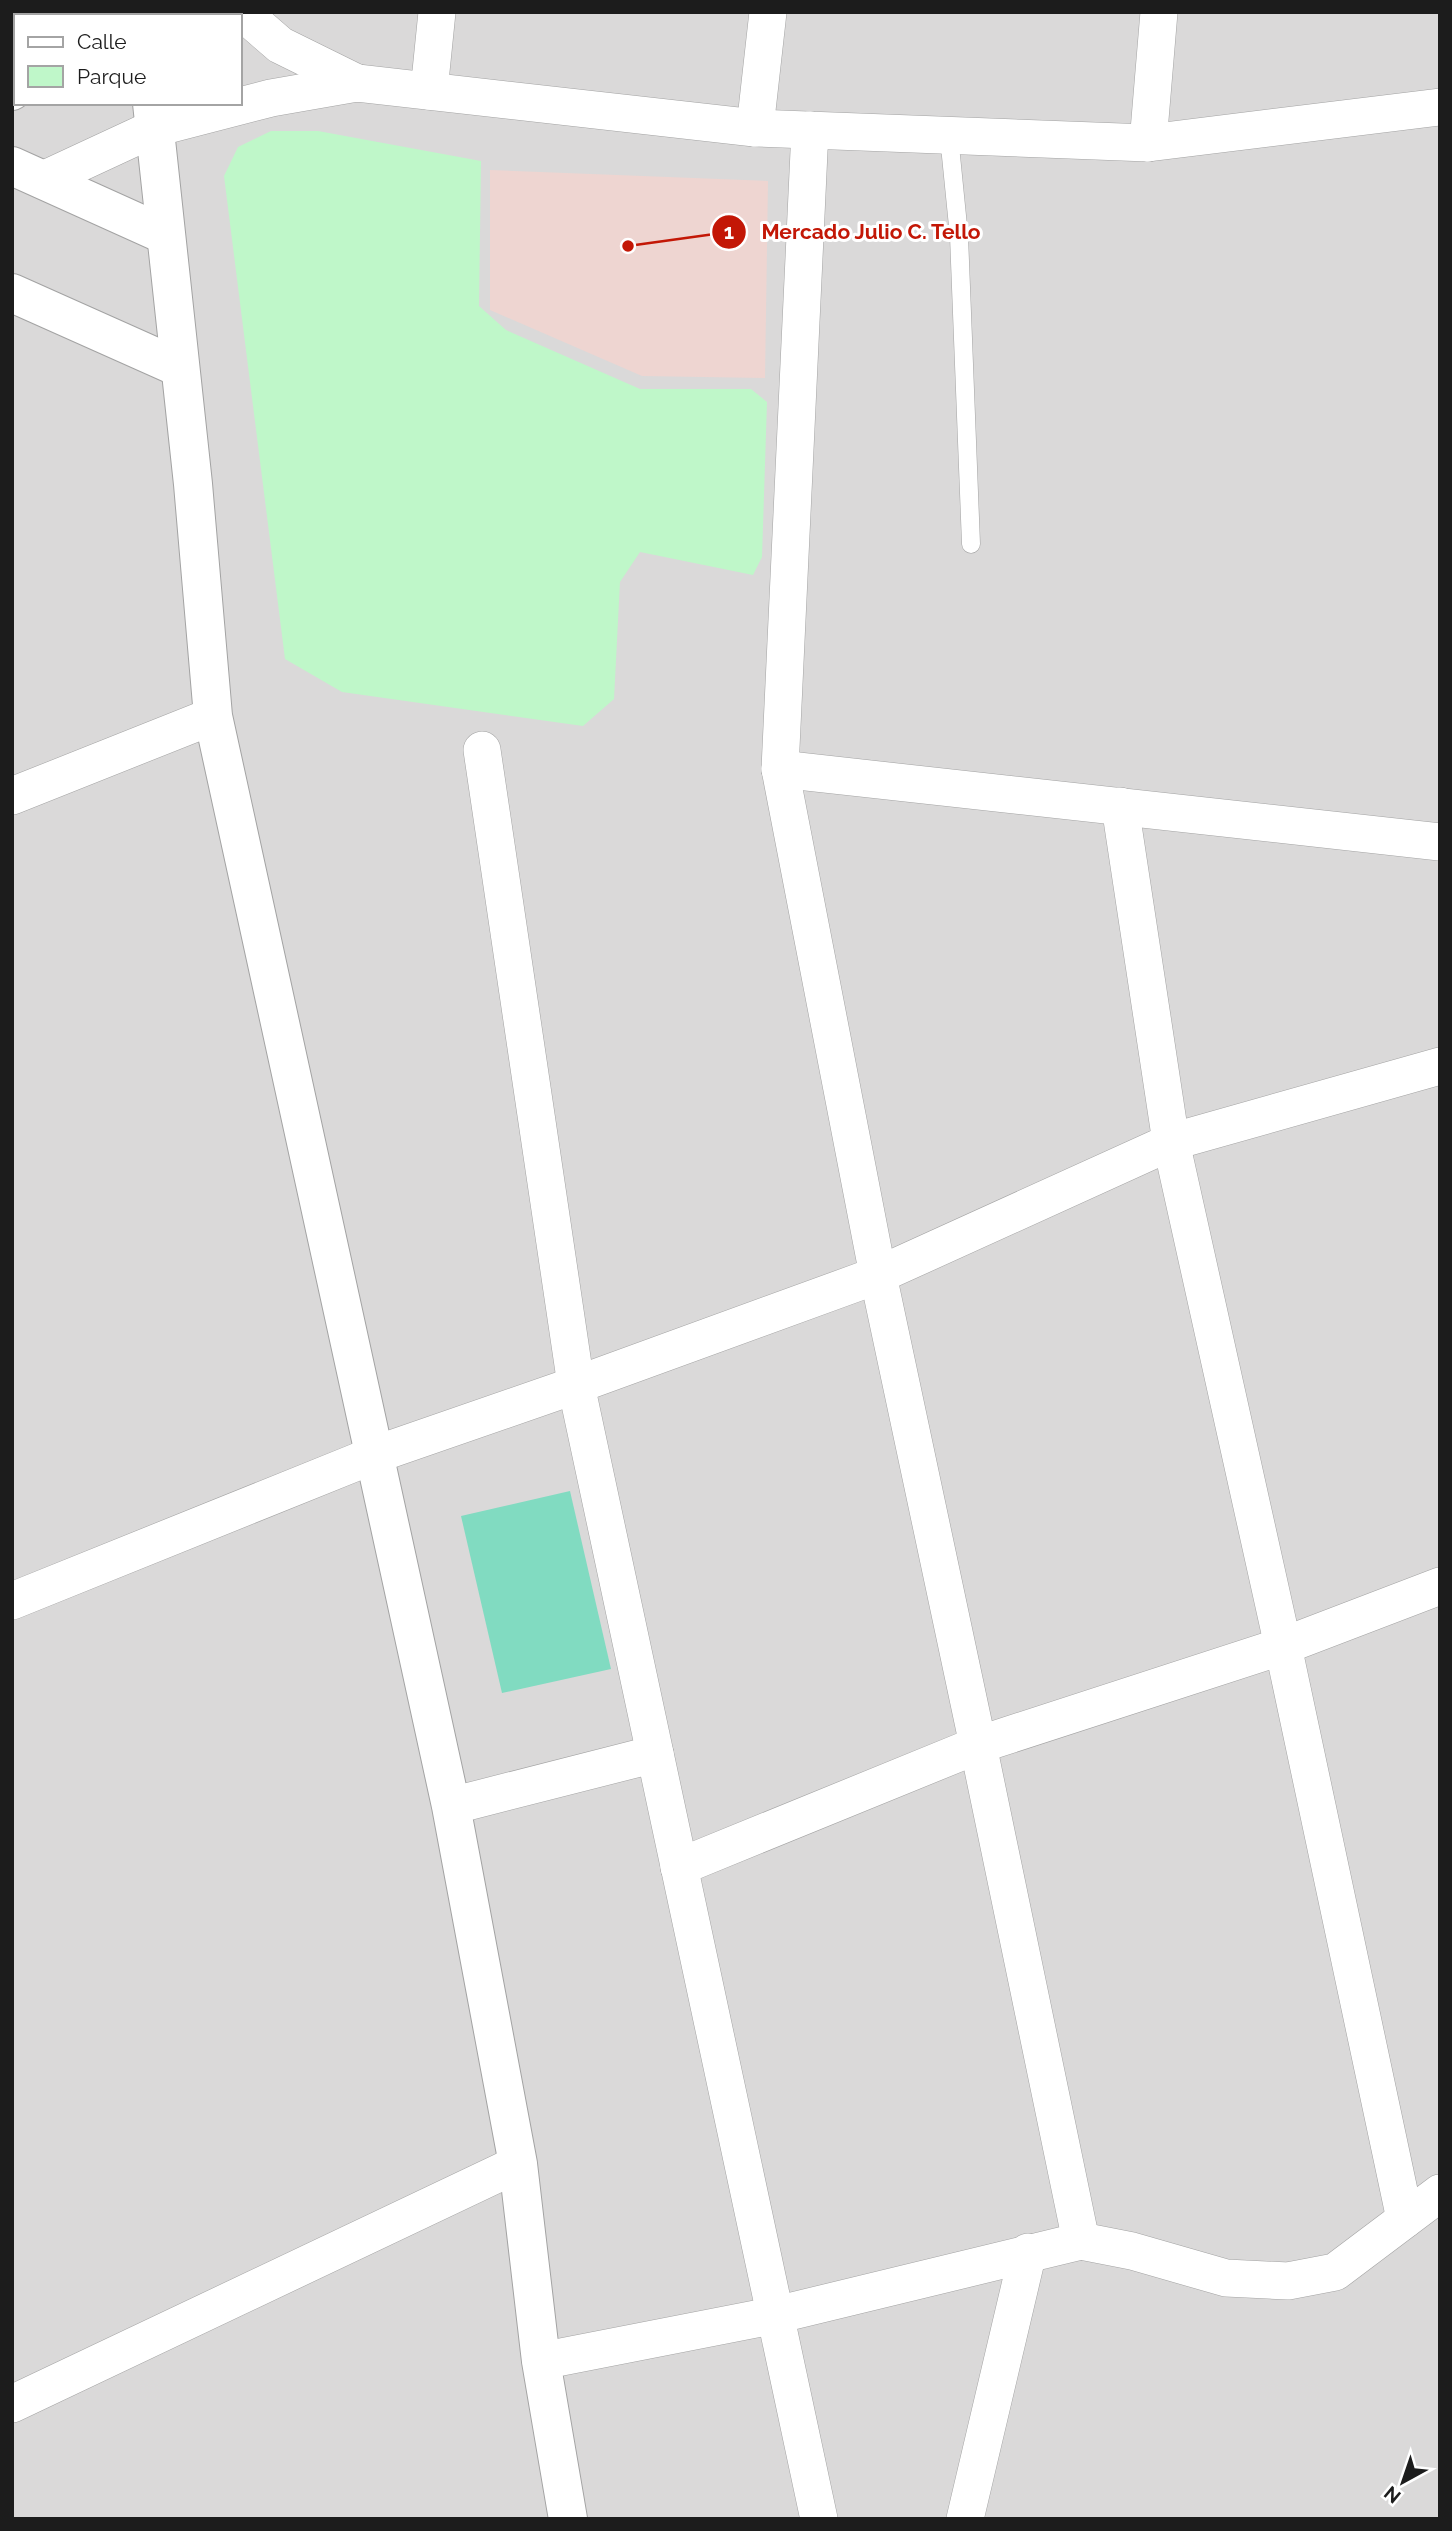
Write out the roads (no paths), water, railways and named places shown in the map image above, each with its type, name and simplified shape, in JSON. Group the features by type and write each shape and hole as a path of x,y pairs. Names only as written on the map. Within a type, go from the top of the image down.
{"street":[{"path":"242,12 280,45 357,83"},
{"path":"429,91 437,12"},
{"path":"755,128 768,12"},
{"path":"1148,143 1159,12"},
{"path":"242,102 357,83 755,128 1148,143 1440,107"},
{"path":"28,173 153,116 225,105"},
{"path":"153,116 193,484 212,716 450,1807 518,2164 541,2361 568,2519"},
{"path":"810,130 780,769 878,1275 1080,2241"},
{"path":"28,173 165,235"},
{"path":"12,293 180,368"},
{"path":"12,796 212,716"},
{"path":"482,750 576,1385 819,2519"},
{"path":"780,769 1440,842"},
{"path":"1120,806 1171,1142 1283,1646 1405,2219"},
{"path":"12,1601 374,1455 878,1275 1171,1142 1440,1066"},
{"path":"679,1867 978,1745 1283,1646 1440,1586"},
{"path":"450,1807 655,1754"},
{"path":"12,2404 518,2164"},
{"path":"541,2361 776,2315 1080,2241 1132,2251 1226,2278 1288,2281 1335,2272 1440,2193"},
{"path":"965,2519 1028,2252"}],"lane":[{"path":"949,136 959,236 971,544"}],"place":[{"name":"Mercado Julio C. Tello","path":"628,246"}]}
